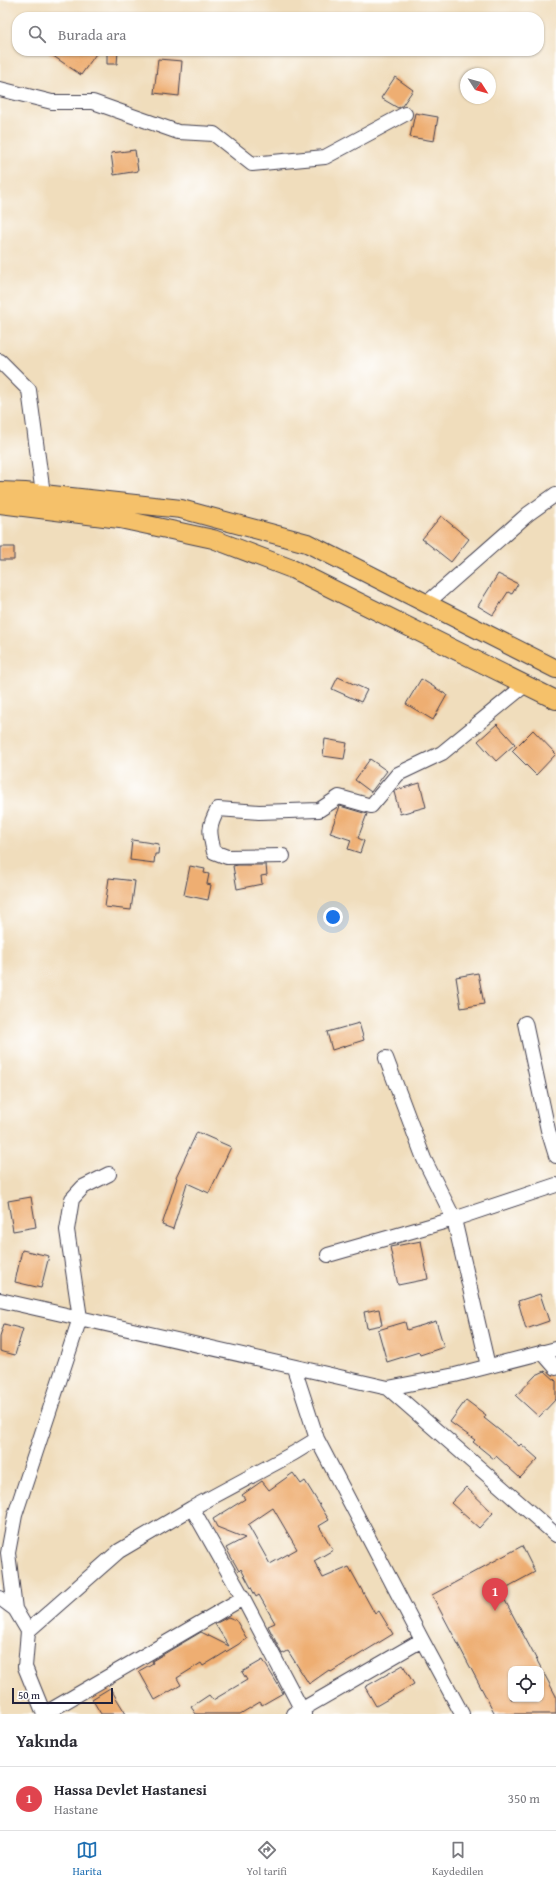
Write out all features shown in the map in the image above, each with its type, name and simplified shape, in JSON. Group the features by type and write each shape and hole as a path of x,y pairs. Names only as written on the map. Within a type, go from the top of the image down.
{"main road":[{"path":"0,491 43,494 181,509 307,543 556,669"},
{"path":"0,504 120,519 213,539 292,569 556,700"}],"street":[{"path":"0,89 52,102 93,102 178,132 214,134 252,164 325,157 405,114"},
{"path":"0,361 29,390 43,494"},
{"path":"427,603 528,514 556,494"},
{"path":"283,856 227,857 214,852 209,833 218,809 259,812 319,810 339,797 371,806 398,774 442,753 525,685"},
{"path":"525,1023 548,1130 556,1156"},
{"path":"386,1058 424,1159 454,1219 488,1366"},
{"path":"15,1609 8,1553 15,1515 80,1318 67,1230 72,1199 83,1187 110,1174"},
{"path":"328,1255 454,1219 556,1185"},
{"path":"0,1300 294,1368 388,1388 455,1375 556,1349"},
{"path":"542,1352 556,1368"},
{"path":"294,1368 317,1439 462,1714"},
{"path":"388,1388 556,1535"},
{"path":"28,1631 119,1551 192,1508 317,1439"},
{"path":"192,1508 243,1598 300,1712 422,1640"},
{"path":"0,1598 15,1609 28,1631 25,1667 44,1714 243,1598"}],"building":[{"path":"53,56 94,56 81,75"},
{"path":"107,56 118,56 117,64 107,64"},
{"path":"158,59 182,61 179,96 154,93"},
{"path":"395,77 413,90 402,106 398,108 381,98"},
{"path":"415,113 438,117 434,141 410,137"},
{"path":"135,150 138,171 114,175 111,153"},
{"path":"441,516 469,539 451,562 422,539"},
{"path":"0,547 14,547 14,560 0,560"},
{"path":"498,574 518,584 512,594 508,592 493,615 478,606"},
{"path":"338,677 367,690 361,702 332,689"},
{"path":"421,679 447,695 433,720 406,704"},
{"path":"497,724 515,744 496,761 478,741"},
{"path":"533,730 556,754 536,775 512,751"},
{"path":"325,739 347,743 344,759 323,756"},
{"path":"370,759 387,771 371,792 355,780"},
{"path":"420,783 426,807 400,814 394,792 396,790"},
{"path":"340,806 367,814 358,838 364,841 360,853 348,849 351,840 330,833"},
{"path":"132,840 159,844 158,854 155,854 154,863 130,860"},
{"path":"266,865 267,875 261,876 262,884 237,889 233,866"},
{"path":"190,866 205,869 204,873 209,874 207,884 211,885 208,900 184,895"},
{"path":"109,878 135,881 131,910 105,907"},
{"path":"478,973 484,1004 461,1008 456,977"},
{"path":"359,1023 364,1040 332,1050 327,1032"},
{"path":"197,1132 231,1147 209,1193 187,1183 173,1229 162,1225 177,1178 176,1177"},
{"path":"31,1197 36,1227 13,1231 8,1201"},
{"path":"421,1241 428,1279 398,1285 390,1247"},
{"path":"22,1250 49,1256 41,1288 15,1282"},
{"path":"540,1294 549,1321 526,1329 518,1301"},
{"path":"379,1309 382,1325 367,1328 364,1312"},
{"path":"436,1321 444,1347 420,1355 419,1352 387,1362 378,1330 405,1322 407,1330"},
{"path":"4,1324 23,1329 15,1355 0,1351 0,1336"},
{"path":"545,1371 556,1381 556,1399 539,1417 516,1396 536,1375"},
{"path":"466,1400 486,1415 484,1418 519,1446 521,1444 538,1459 520,1478 496,1456 494,1459 473,1442 475,1440 450,1422"},
{"path":"293,1473 301,1484 305,1481 329,1520 319,1526 333,1550 314,1561 323,1578 349,1567 375,1614 379,1611 393,1634 331,1672 329,1670 309,1684 288,1651 282,1654 268,1626 275,1623 259,1595 256,1597 241,1569 239,1571 226,1548 245,1538 217,1527 213,1519 245,1499 242,1495 262,1481 269,1490","holes":["273,1508 297,1549 270,1564 248,1525"]},
{"path":"466,1487 493,1513 479,1528 451,1503"},
{"path":"522,1546 535,1572 500,1591 540,1666 508,1666 508,1702 544,1702 544,1674 556,1696 556,1714 495,1714 432,1595"},
{"path":"228,1617 236,1620 247,1639 203,1666 201,1663 177,1678 181,1685 155,1700 139,1671 153,1663 152,1661 201,1632 229,1646 215,1624"},
{"path":"263,1660 283,1693 262,1705 260,1702 240,1714 196,1714 191,1707 209,1695 213,1700 247,1680 242,1672"},
{"path":"403,1665 414,1684 376,1706 365,1687"},
{"path":"110,1688 126,1714 101,1714 92,1699"}],"place":[{"name":"Hassa Devlet Hastanesi","path":"495,1611"}]}
